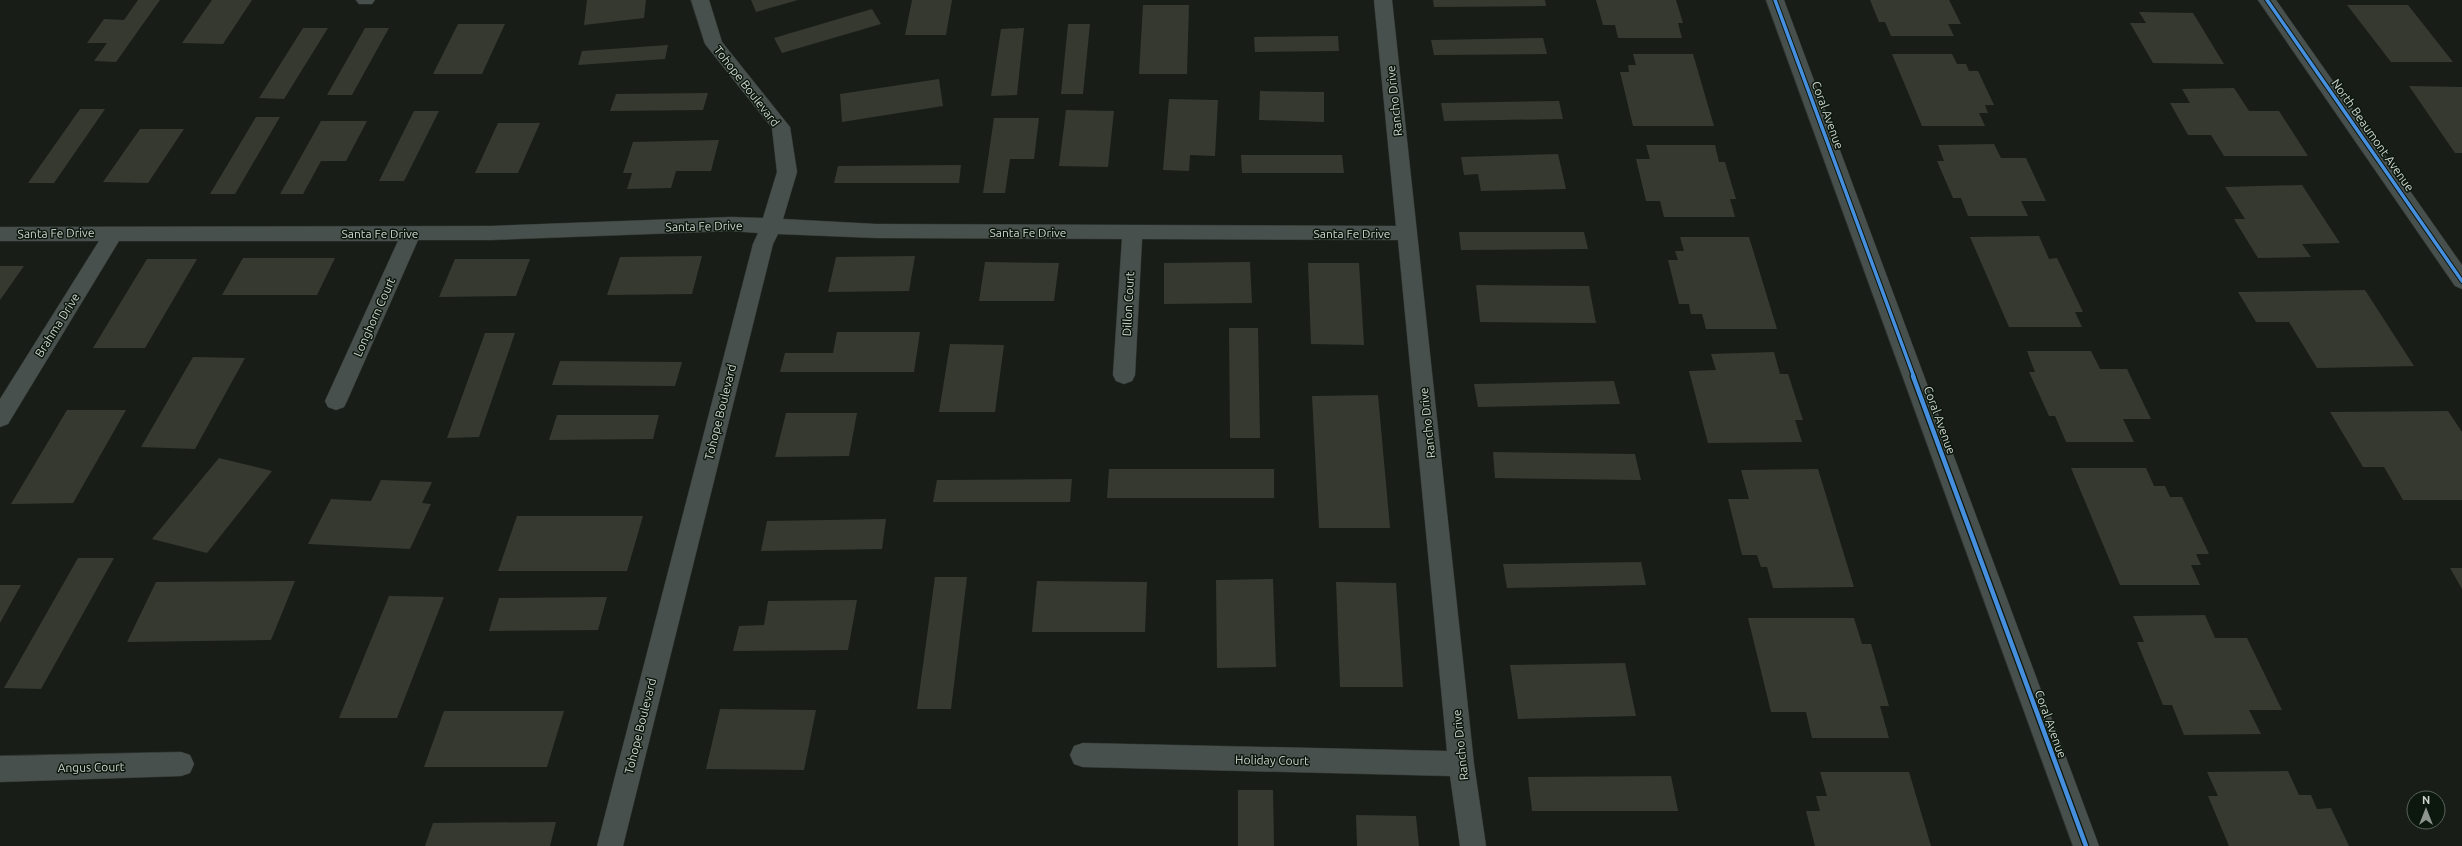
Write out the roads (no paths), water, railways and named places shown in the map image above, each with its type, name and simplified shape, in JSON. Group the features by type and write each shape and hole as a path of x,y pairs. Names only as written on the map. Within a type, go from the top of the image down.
{"street":[{"name":"Tohope Boulevard","path":"610,846 763,244 771,226 787,172 781,127 714,44 700,0"},
{"name":"Rancho Drive","path":"1383,0 1408,233 1461,764 1473,846"},
{"name":"Coral Avenue","path":"1775,0 2086,846"},
{"name":"North Beaumont Avenue","path":"2267,0 2462,281"},
{"name":"Santa Fe Drive","path":"0,234 491,233 731,224 876,231 1408,233"},
{"name":"Brahma Drive","path":"0,418 114,233"},
{"name":"Longhorn Court","path":"336,401 410,233"},
{"name":"Dillon Court","path":"1124,375 1132,233"},
{"name":"Holiday Court","path":"1083,755 1461,764"},
{"name":"Angus Court","path":"0,769 182,764"}]}
